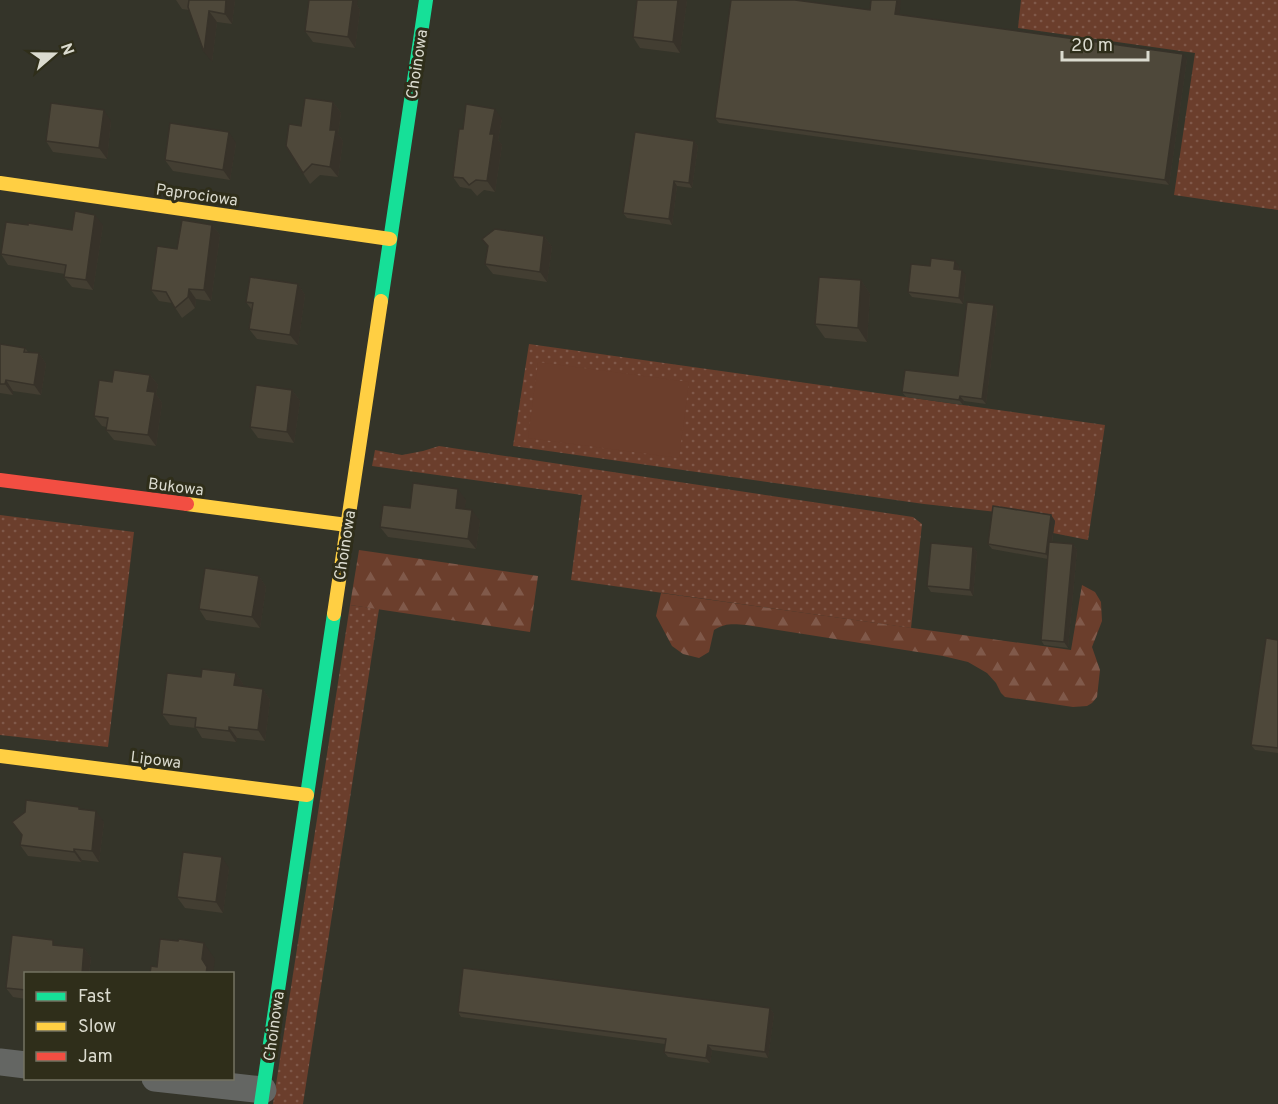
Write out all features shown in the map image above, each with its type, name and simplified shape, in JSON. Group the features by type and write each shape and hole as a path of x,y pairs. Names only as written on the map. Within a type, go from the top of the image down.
{"street":[{"name":"Choinowa","path":"166,1080 262,1097 426,0"},
{"name":"Paprociowa","path":"0,183 390,239"},
{"name":"Bukowa","path":"0,480 347,525"},
{"name":"Lipowa","path":"0,756 307,795"},
{"path":"0,1062 24,1065"}],"green space":[{"path":"1021,0 1278,0 1278,210 1174,195 1195,53 1018,28"},
{"path":"529,344 1105,425 1088,540 1053,533 1055,521 513,446"},
{"path":"538,362 689,382 679,458 528,438"},
{"path":"439,446 913,517 922,524 911,628 571,580 582,495 372,466 375,450 402,455"},
{"path":"0,515 134,532 108,747 0,735"},
{"path":"359,550 538,576 530,632 350,605"},
{"path":"1082,585 1095,592 1101,602 1102,621 1092,647 1100,670 1097,697 1087,706 1073,707 1005,697 987,673 968,662 943,656 746,625 726,625 714,630 709,652 699,658 683,654 672,646 656,616 661,593 1071,650"},
{"path":"350,605 379,609 303,1104 273,1104"}],"building":[{"path":"189,0 226,0 225,14 209,11 204,52 188,7"},
{"path":"309,0 353,0 348,37 305,31"},
{"path":"637,0 678,0 673,42 633,37"},
{"path":"731,0 795,0 870,10 871,0 897,0 895,14 1183,54 1165,180 715,118"},
{"path":"305,98 333,102 330,130 336,130 330,167 312,164 303,173 286,146 289,124 301,126"},
{"path":"51,103 104,110 99,148 46,141"},
{"path":"466,104 495,109 490,134 494,134 487,181 476,180 469,185 463,178 453,177 459,129 463,129"},
{"path":"170,123 229,132 223,170 165,160"},
{"path":"635,132 694,141 689,183 674,181 669,219 623,213"},
{"path":"75,211 95,215 86,280 64,277 66,265 1,254 6,222 72,230"},
{"path":"182,220 212,225 204,290 189,289 188,297 175,308 166,292 151,290 157,246 177,249"},
{"path":"495,229 544,236 540,272 485,264 488,246 482,239"},
{"path":"931,258 955,261 954,269 962,270 959,298 908,292 911,264 930,266"},
{"path":"250,277 298,284 290,335 249,329 253,303 246,302"},
{"path":"819,277 861,280 858,328 815,324"},
{"path":"967,302 994,305 982,399 960,396 959,400 902,392 905,370 958,376"},
{"path":"0,344 25,348 24,352 39,353 34,385 6,380 5,384 0,384"},
{"path":"114,370 150,375 147,391 155,392 148,435 106,430 108,418 94,416 99,380 112,382"},
{"path":"256,385 292,390 287,432 250,427"},
{"path":"413,483 458,489 456,508 472,510 468,539 380,527 383,505 410,508"},
{"path":"993,506 1051,515 1046,554 988,544"},
{"path":"1049,542 1073,544 1064,642 1041,640"},
{"path":"931,543 973,547 970,590 927,586"},
{"path":"205,568 259,576 252,617 199,609"},
{"path":"1266,638 1278,640 1278,748 1251,745"},
{"path":"202,669 236,673 234,685 263,689 258,730 229,727 229,731 195,727 196,718 162,714 167,673 201,677"},
{"path":"26,800 96,811 92,851 74,849 74,852 20,845 22,835 12,822 25,812"},
{"path":"183,852 222,857 216,902 177,897"},
{"path":"12,935 53,940 53,945 84,948 82,972 24,972 24,990 6,988"},
{"path":"160,939 204,943 202,959 207,967 206,972 150,972 151,966 157,967"},
{"path":"463,968 770,1008 765,1052 708,1045 706,1058 664,1052 666,1039 458,1012"}],"traffic: fast":[{"path":"381,301 426,0"},
{"path":"261,1104 334,614"}],"traffic: slow":[{"path":"0,183 390,239"},
{"path":"334,614 381,301"},
{"path":"187,504 347,525"},
{"path":"0,756 307,795"}],"traffic: jam":[{"path":"0,480 187,504"}]}
